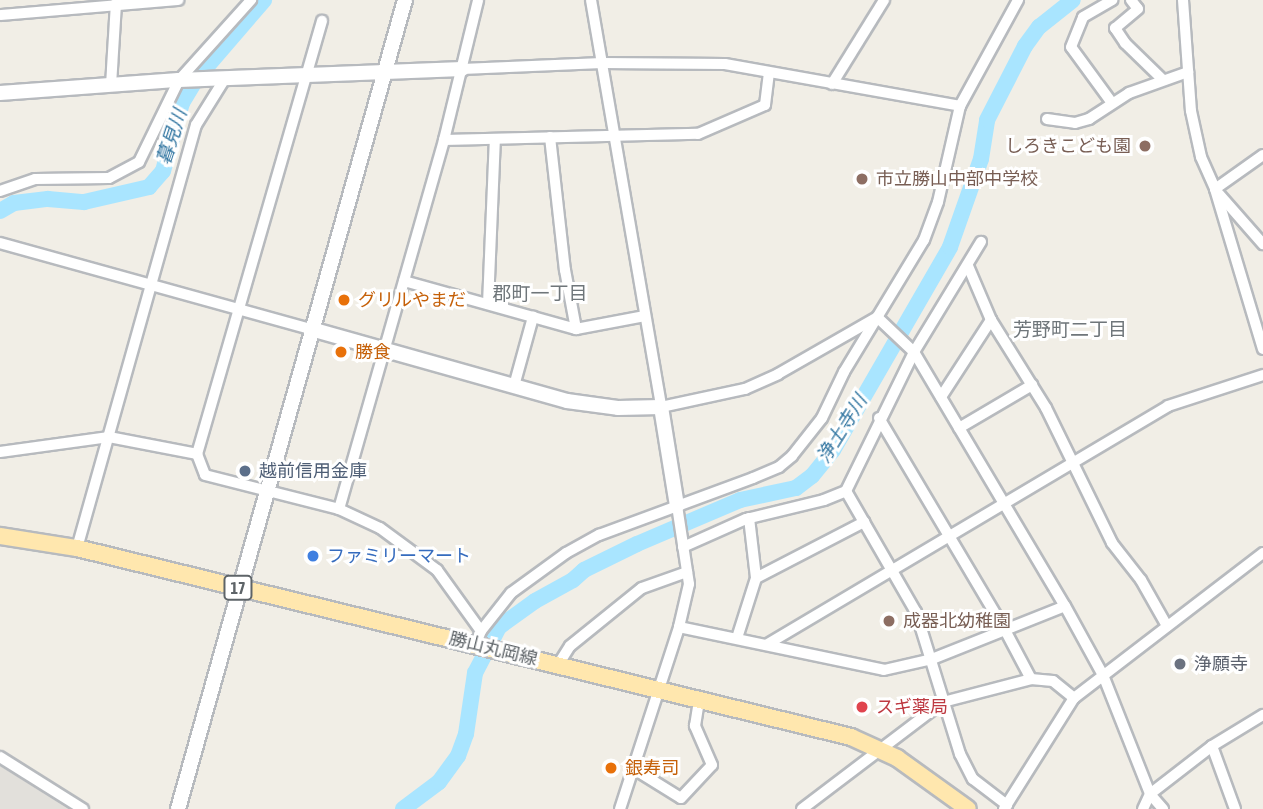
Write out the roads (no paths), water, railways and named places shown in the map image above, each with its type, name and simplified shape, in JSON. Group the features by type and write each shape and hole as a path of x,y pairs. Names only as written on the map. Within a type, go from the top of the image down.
{"main road":[{"name":"勝山丸岡線","path":"0,536 77,548 238,588 478,637 523,655 852,737 879,748 919,772 968,809"}],"street":[{"path":"0,15 39,6 178,0"},
{"path":"0,191 35,179 109,178 139,162 179,80 251,0"},
{"path":"178,809 405,0"},
{"path":"338,509 444,140 478,0"},
{"path":"591,0 689,584 679,627 620,809"},
{"path":"832,84 884,0"},
{"path":"322,21 197,454 205,475 266,493 338,509 380,527 438,570 478,637 511,593 566,553 599,536 779,467 792,456 822,418 844,372 924,240 938,202 960,106 1018,0"},
{"path":"1112,103 1072,47 1083,17 1113,0"},
{"path":"1131,0 1138,9 1115,28 1125,43 1162,79"},
{"path":"1183,0 1191,111 1201,157 1215,189 1263,349"},
{"path":"111,85 116,4"},
{"path":"0,93 179,80 383,74 602,63 725,64 960,106"},
{"path":"1047,119 1075,124 1162,79 1188,72"},
{"path":"444,140 707,131 765,105 769,73"},
{"path":"77,548 196,125 221,80"},
{"path":"550,137 565,270 576,329"},
{"path":"488,304 495,139"},
{"path":"1215,189 1263,155"},
{"path":"1215,189 1263,244"},
{"path":"683,545 750,518 824,500 846,491 911,350 968,266 981,242"},
{"path":"0,243 593,406 661,407 745,388 778,374 877,317"},
{"path":"968,266 991,320 1032,385 1073,461 1112,543 1141,580 1167,626"},
{"path":"404,281 576,329 645,316"},
{"path":"514,386 533,317"},
{"path":"877,317 911,350 1065,606 1103,675 1150,794 1163,809"},
{"path":"941,397 991,320"},
{"path":"766,645 1168,406 1263,375"},
{"path":"959,428 1032,385"},
{"path":"879,418 1005,630 1031,679"},
{"path":"0,452 109,437 197,454"},
{"path":"846,491 916,612 960,754 973,779 1006,807 1074,698 1263,552"},
{"path":"737,638 755,578 750,518"},
{"path":"755,578 864,522"},
{"path":"558,664 570,646 642,588 687,572"},
{"path":"679,627 884,670 932,659 1065,606"},
{"path":"802,809 943,702 1031,679 1053,681 1074,698"},
{"path":"634,769 681,798 712,765 695,726 699,700"},
{"path":"1143,809 1150,794 1212,746 1263,715"},
{"path":"1212,746 1235,809"},
{"path":"0,757 83,809"}],"waterway":[{"name":"暮見川","path":"0,211 14,203 48,199 84,202 149,187 163,171 182,103 197,78 264,0"},
{"name":"浄土寺川","path":"403,809 439,782 458,756 466,734 475,673 499,627 535,601 573,580 584,570 637,544 740,500 796,488 812,476 833,450 950,247 981,159 987,120 1025,46 1039,27 1073,0"}],"place":[{"name":"しろきこども園","path":"1145,146"},
{"name":"市立勝山中部中学校","path":"862,179"},
{"name":"グリルやまだ","path":"344,300"},
{"name":"勝食","path":"341,352"},
{"name":"越前信用金庫","path":"245,471"},
{"name":"ファミリーマート","path":"313,556"},
{"name":"成器北幼稚園","path":"889,621"},
{"name":"浄願寺","path":"1180,664"},
{"name":"スギ薬局","path":"862,707"},
{"name":"銀寿司","path":"611,768"}],"district":[{"name":"郡町一丁目","path":"540,294"},
{"name":"芳野町二丁目","path":"1070,330"}]}
